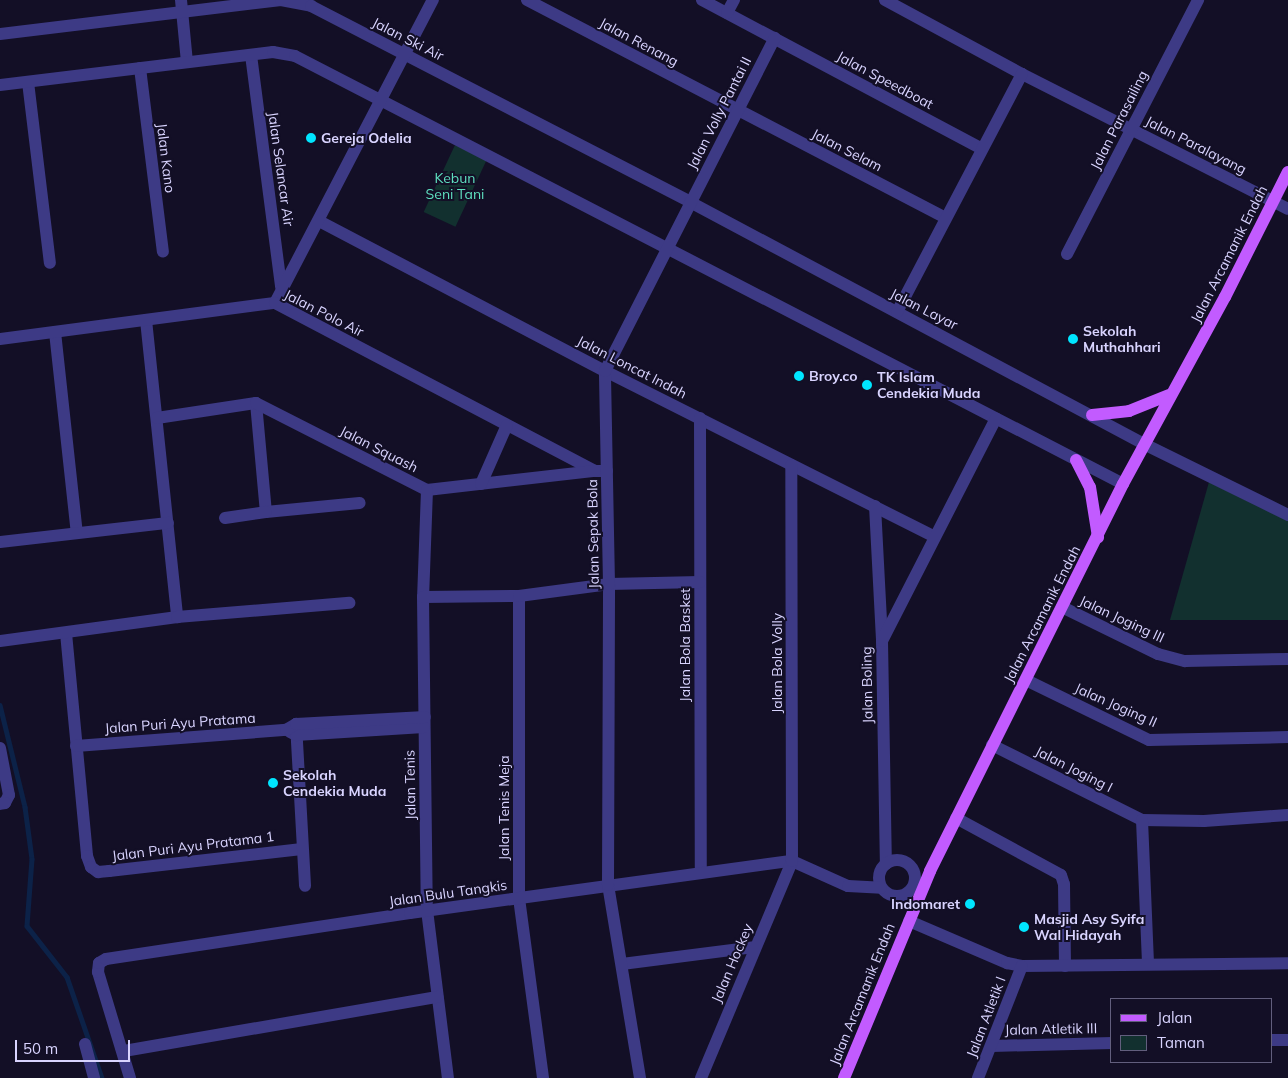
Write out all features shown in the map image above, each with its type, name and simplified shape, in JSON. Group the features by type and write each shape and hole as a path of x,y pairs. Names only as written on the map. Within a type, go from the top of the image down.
{"main road":[{"name":"Jalan Arcamanik Endah","path":"844,1078 930,871 1123,484 1169,395 1225,297 1288,172"},
{"path":"1092,415 1129,411 1169,395"},
{"path":"1076,460 1090,487 1098,537"}],"street":[{"path":"181,0 188,62"},
{"path":"275,303 319,221 380,98 433,0"},
{"name":"Jalan Renang","path":"527,0 737,110"},
{"name":"Jalan Speedboat","path":"702,0 980,148"},
{"path":"727,13 734,0"},
{"name":"Jalan Paralayang","path":"885,0 908,6 1022,74 1288,208"},
{"name":"Jalan Parasailing","path":"1067,254 1198,0"},
{"name":"Jalan Ski Air","path":"0,34 296,1 404,54 690,202"},
{"name":"Jalan Volly Pantai II","path":"690,202 775,38"},
{"path":"0,85 285,52 380,98 1123,484"},
{"name":"Jalan Selancar Air","path":"251,56 282,287"},
{"name":"Jalan Kano","path":"140,68 163,252"},
{"path":"897,312 980,148 1022,74"},
{"path":"28,82 50,263"},
{"name":"Jalan Selam","path":"737,110 944,217"},
{"name":"Jalan Sepak Bola","path":"608,885 609,584 601,471 605,371 690,202"},
{"name":"Jalan Layar","path":"690,202 1144,444 1288,515"},
{"name":"Jalan Loncat Indah","path":"319,221 605,371 933,536"},
{"name":"Jalan Polo Air","path":"0,338 275,303 508,425 601,471"},
{"path":"146,320 177,617"},
{"path":"56,332 77,533"},
{"path":"157,418 256,403 266,512"},
{"name":"Jalan Squash","path":"256,403 427,490 601,471"},
{"name":"Jalan Bola Basket","path":"700,418 701,872"},
{"path":"882,641 933,536 996,418"},
{"path":"481,484 508,425"},
{"name":"Jalan Bola Volly","path":"791,465 797,864"},
{"name":"Jalan Tenis","path":"427,490 423,597 426,910 448,1078"},
{"path":"225,518 360,503"},
{"name":"Jalan Boling","path":"875,506 882,641 886,864"},
{"path":"0,542 168,523"},
{"path":"423,597 519,596 609,584 700,582"},
{"name":"Jalan Tenis Meja","path":"519,596 520,898 543,1078"},
{"path":"0,641 177,617 349,603"},
{"name":"Jalan Joging III","path":"1062,607 1158,654 1185,661 1288,658"},
{"path":"66,633 76,746"},
{"name":"Jalan Joging II","path":"1026,680 1149,740 1288,736"},
{"name":"Jalan Puri Ayu Pratama","path":"76,746 425,722"},
{"path":"293,730 305,886"},
{"name":"Jalan Joging I","path":"992,745 1142,820 1204,820 1288,815"},
{"name":"Jalan Puri Ayu Pratama 1","path":"76,746 87,856 91,867 98,872 302,849"},
{"path":"0,748 9,795 8,800 0,804"},
{"path":"956,818 1061,875 1064,884 1066,966"},
{"path":"1142,820 1148,964"},
{"path":"882,888 879,875 886,864 900,860 912,868 930,871"},
{"path":"797,864 848,886 882,888 914,908"},
{"name":"Jalan Bulu Tangkis","path":"124,1051 98,972 99,963 106,959 426,910 701,872 797,864"},
{"name":"Jalan Hockey","path":"701,1078 754,947 797,864"},
{"path":"893,896 900,896 912,888 914,882 912,868"},
{"path":"608,885 640,1078"},
{"path":"908,921 1007,963 1022,966 1288,963"},
{"path":"622,964 754,947"},
{"name":"Jalan Atletik I","path":"978,1078 1022,966"},
{"path":"130,1078 124,1051 437,997"},
{"path":"1273,1040 1288,1040"},
{"name":"Jalan Atletik III","path":"992,1046 1110,1043"},
{"path":"85,1044 94,1078"}],"green space":[{"name":"Kebun Seni Tani","path":"455,145 487,160 455,227 424,212"},
{"path":"1209,482 1288,521 1288,620 1170,620"}],"waterway":[{"path":"0,705 25,807 32,859 27,926 67,977 102,1078"}],"place":[{"name":"Gereja Odelia","path":"311,138"},
{"name":"Sekolah Muthahhari","path":"1073,339"},
{"name":"Broy.co","path":"799,376"},
{"name":"TK Islam Cendekia Muda","path":"867,385"},
{"name":"Sekolah Cendekia Muda","path":"273,783"},
{"name":"Indomaret","path":"970,904"},
{"name":"Masjid Asy Syifa Wal Hidayah","path":"1024,927"}]}
